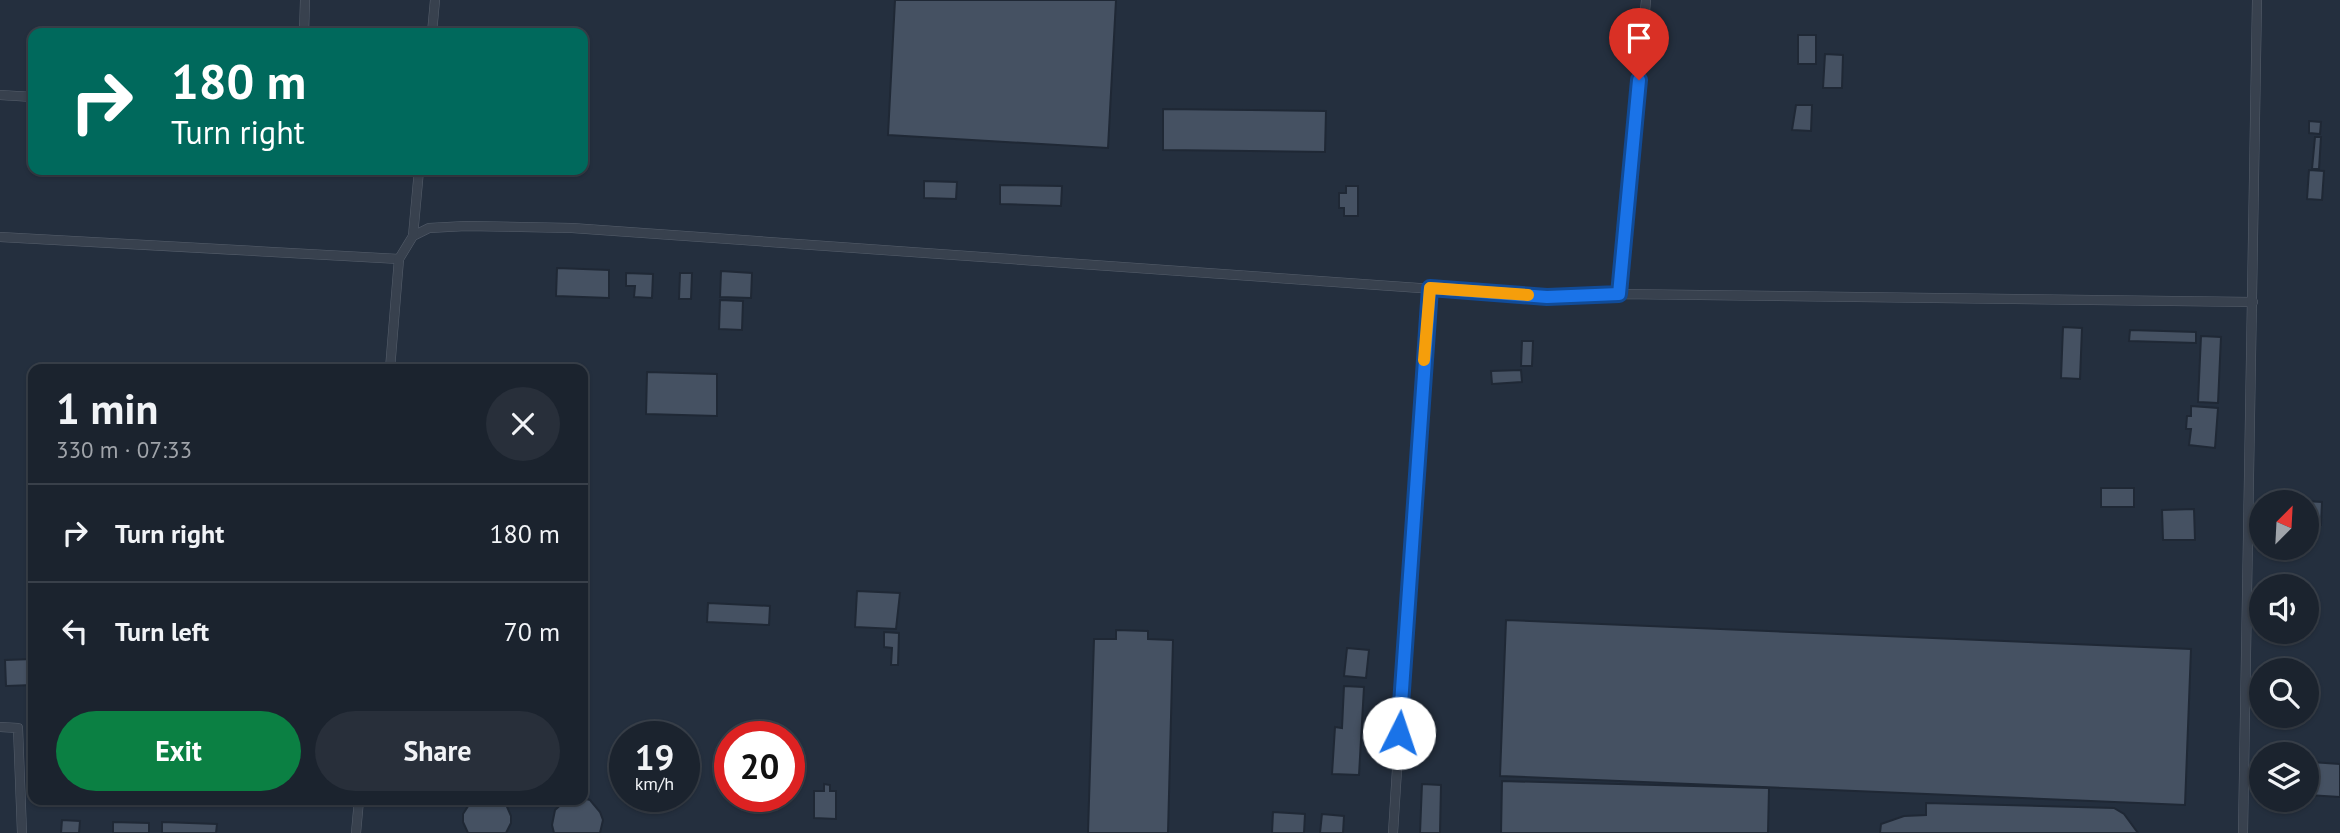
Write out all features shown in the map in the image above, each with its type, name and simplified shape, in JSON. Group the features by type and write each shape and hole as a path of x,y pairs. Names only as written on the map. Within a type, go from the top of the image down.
{"lane":[{"path":"303,28 305,0"},
{"path":"432,28 435,0"},
{"path":"1619,294 1646,0"},
{"path":"2243,833 2258,0"},
{"path":"0,95 28,97"},
{"path":"390,364 399,259 413,236 419,175"},
{"path":"413,236 429,228 466,226 572,228 1547,297 1619,294 2253,302"},
{"path":"0,237 399,259"},
{"path":"1393,833 1416,461 1430,288"},
{"path":"0,727 18,728 22,833"},
{"path":"356,833 359,805"}],"building":[{"path":"895,0 1116,0 1108,148 888,135"},
{"path":"1798,35 1816,35 1816,64 1798,64"},
{"path":"1825,54 1843,55 1842,88 1823,88"},
{"path":"1796,105 1812,105 1811,131 1792,130"},
{"path":"1163,109 1326,111 1325,152 1163,150"},
{"path":"2309,121 2321,122 2320,134 2309,133"},
{"path":"2315,137 2321,137 2319,169 2312,169"},
{"path":"2309,170 2324,171 2322,200 2307,199"},
{"path":"924,181 957,182 956,199 924,198"},
{"path":"1000,185 1062,186 1061,206 1000,204"},
{"path":"1346,186 1358,186 1358,216 1344,216 1344,208 1339,208 1339,193 1346,193"},
{"path":"557,268 609,270 609,298 556,296"},
{"path":"721,271 752,273 751,298 720,297"},
{"path":"626,273 653,274 652,298 634,297 635,286 626,286"},
{"path":"680,273 692,273 691,299 679,299"},
{"path":"720,300 743,301 742,330 719,329"},
{"path":"2063,327 2082,328 2080,379 2061,378"},
{"path":"2130,330 2196,332 2196,343 2129,341"},
{"path":"2201,336 2221,337 2218,403 2198,402"},
{"path":"1522,341 1533,341 1532,366 1521,366"},
{"path":"1521,370 1522,382 1492,384 1491,371"},
{"path":"647,372 717,374 717,416 646,414"},
{"path":"2191,406 2218,408 2215,448 2189,445 2191,429 2186,429 2187,416 2191,416"},
{"path":"2101,488 2134,488 2134,507 2101,507"},
{"path":"2319,502 2322,502 2319,525"},
{"path":"2194,509 2195,540 2163,540 2162,510"},
{"path":"857,591 900,593 896,629 855,627"},
{"path":"708,603 770,606 769,625 707,622"},
{"path":"1506,620 2191,649 2185,805 1500,776"},
{"path":"1116,630 1148,631 1148,639 1173,640 1168,833 1088,833 1094,639 1116,639"},
{"path":"884,632 899,633 898,665 891,665 892,648 884,647"},
{"path":"1347,648 1369,650 1366,678 1344,676"},
{"path":"28,659 28,685 6,686 5,660"},
{"path":"1344,686 1364,687 1359,775 1332,774 1335,727 1342,728"},
{"path":"2319,763 2340,764 2340,797 2319,796"},
{"path":"1502,781 1769,788 1768,833 1501,833"},
{"path":"824,784 830,785 830,791 836,791 836,819 814,818 814,791 824,791"},
{"path":"1422,784 1441,785 1440,833 1420,833"},
{"path":"590,800 603,820 600,833 554,833 552,825 555,810 560,805 588,805"},
{"path":"1926,803 2114,808 2124,814 2138,833 1880,833 1881,824 1904,816 1926,815"},
{"path":"469,805 506,805 511,823 506,833 468,833 463,814"},
{"path":"1273,812 1305,814 1304,833 1272,833"},
{"path":"1322,814 1344,816 1343,833 1320,833"},
{"path":"62,820 80,821 79,833 61,833"},
{"path":"113,822 149,823 149,833 113,833"},
{"path":"162,822 217,824 216,833 162,833"}],"slow traffic":[{"path":"1424,360 1430,288 1528,295"}],"route":[{"path":"1399,733 1430,288 1547,297 1619,294 1639,80"}]}
